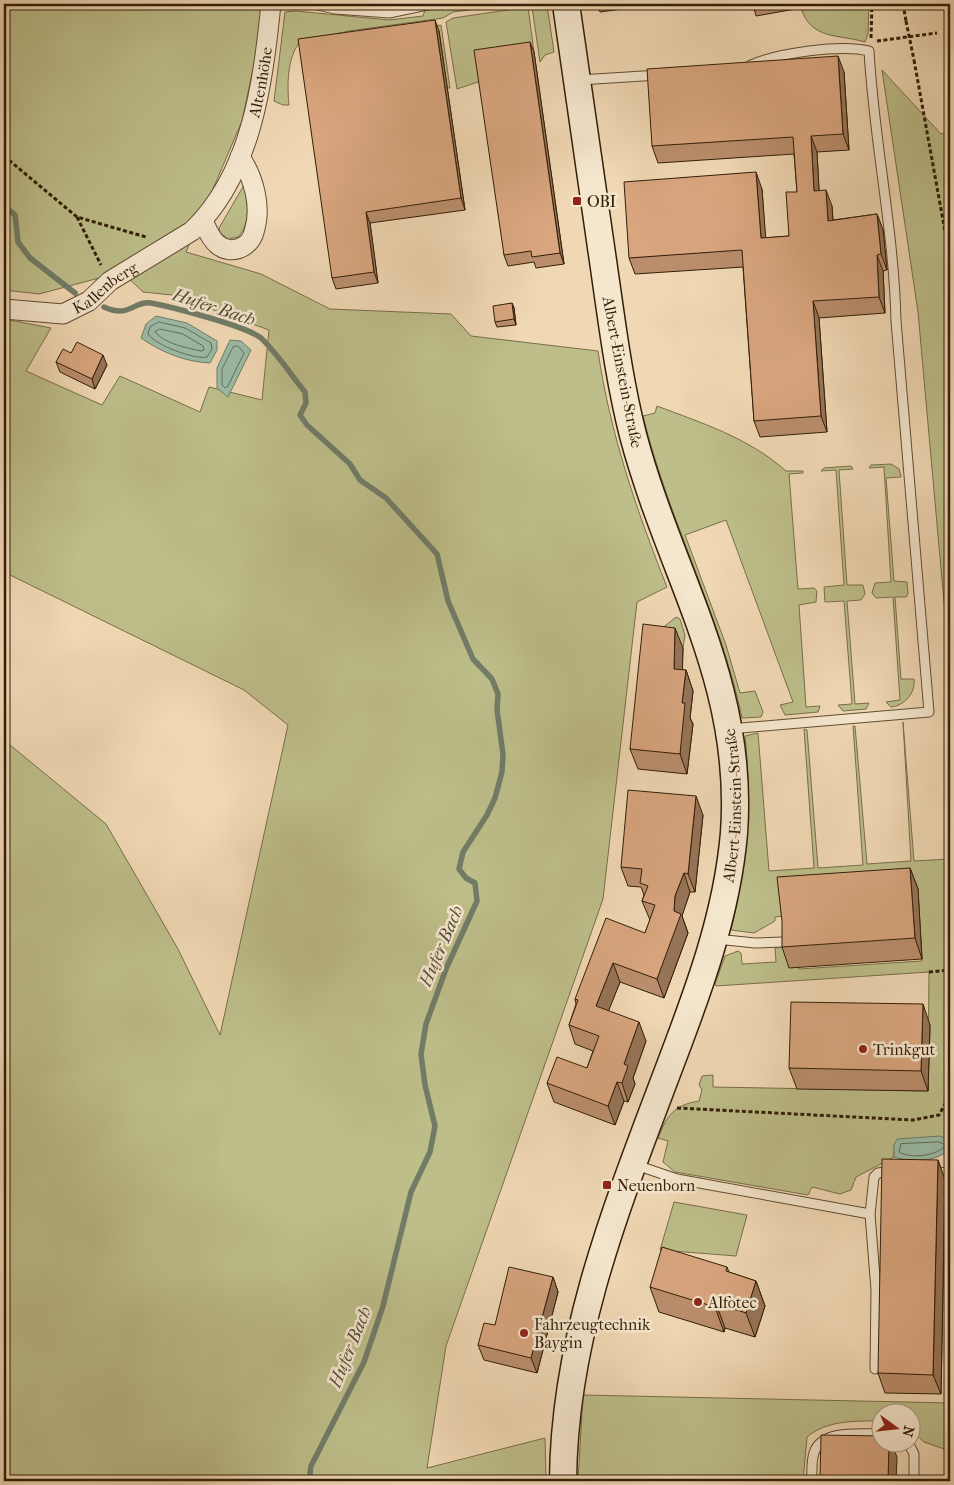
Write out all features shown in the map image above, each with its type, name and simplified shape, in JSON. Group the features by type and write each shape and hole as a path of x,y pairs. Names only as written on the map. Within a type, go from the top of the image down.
{"street":[{"name":"Altenhöhe","path":"171,245 203,221 223,193 240,157 251,125 260,84 271,4"},
{"name":"Albert-Einstein-Straße","path":"563,1481 566,1413 581,1326 598,1262 714,938 726,891 734,831 734,777 730,729 719,680 706,636 647,482 631,425 613,331 566,4"},
{"path":"203,221 209,234 220,246 226,249 240,248 250,240 256,221 254,191 252,176 240,157"},
{"name":"Kallenberg","path":"4,309 62,314 89,301 110,281 171,245"}],"lane":[{"path":"314,4 335,8 390,13 432,4"},
{"path":"730,729 929,712 896,321 895,274 878,158 869,51 848,47 834,48 766,58 742,69 765,71"},
{"path":"577,80 667,75"},
{"path":"714,938 755,943 783,942"},
{"path":"633,1164 676,1179 870,1214"},
{"path":"875,1369 876,1290 870,1214 874,1177 878,1173 888,1171 906,1171"},
{"path":"923,1171 950,1173"},
{"path":"812,1481 814,1454 817,1447 825,1439 872,1435"},
{"path":"913,1452 914,1481"}],"path":[{"path":"869,51 872,4"},
{"path":"903,4 950,260"},
{"path":"869,51 877,41 937,33"},
{"path":"4,156 77,217 110,281"},
{"path":"77,217 171,245"},
{"path":"929,972 949,970 950,1051"},
{"path":"654,1107 914,1120 939,1115 950,1095"}],"green space":[{"path":"4,4 261,4 260,36 242,121 186,252 261,274 330,309 451,314 471,336 598,351 609,412 625,470 667,587 637,602 603,899 446,1346 427,1468 545,1438 546,1481 4,1481 4,740 106,824 178,949 220,1035 288,725 244,690 4,572 4,319 51,328 26,371 102,405 120,376 200,412 209,387 262,400 269,330 172,295 143,292 122,272 39,294 4,290"},
{"path":"469,4 517,4 453,12 443,18 349,31 300,42 290,64 288,81 289,105 283,105 274,101 285,12 296,11 389,20 423,16 425,10"},
{"path":"824,4 869,4 868,34 865,42 827,34 811,26 801,8"},
{"path":"547,5 554,52 545,55 540,62 532,7"},
{"path":"528,7 534,52 481,81 457,89 446,22 453,18"},
{"path":"441,25 450,88 444,88 421,28"},
{"path":"882,70 941,134 950,132 950,669 918,312"},
{"path":"244,185 247,198 247,219 238,237 228,239 220,233 219,228"},
{"path":"657,406 708,425 741,440 772,459 786,471 803,471 803,473 789,474 798,589 814,588 817,591 816,602 799,605 806,707 820,706 818,712 785,715 780,705 793,702 726,520 685,535 726,645 740,693 755,691 763,712 761,717 742,718 721,641 666,492 643,416 655,413"},
{"path":"891,464 899,469 901,477 886,478 894,581 907,582 908,594 906,597 895,597 901,679 914,679 914,684 911,694 905,701 891,707 886,702 900,700 893,597 876,598 872,593 875,583 891,582 884,467 869,468 871,465"},
{"path":"851,466 853,469 839,470 847,585 863,585 865,594 861,600 847,601 855,704 869,703 866,709 843,711 838,705 852,704 844,601 825,602 824,587 844,585 836,470 821,471 824,468"},
{"path":"676,617 680,619 685,635 683,648 650,645 655,634"},
{"path":"903,722 914,861 950,859 950,1140 894,1145 894,1157 856,1177 851,1190 840,1194 812,1187 808,1195 675,1172 663,1162 668,1141 658,1138 672,1112 683,1105 699,1101 702,1090 699,1085 702,1076 713,1075 713,1087 928,1091 929,972 716,986 715,984 725,956 738,951 741,953 742,964 776,962 775,948 788,947 799,969 922,961 917,886 782,896 783,916 775,917 775,921 754,933 731,930 741,882 747,834 748,785 745,736 758,733 769,871 814,868 804,729 807,730 818,868 863,865 853,726 855,726 867,864 911,861"},
{"path":"674,1202 747,1215 736,1256 660,1250"},
{"path":"583,1395 904,1402 872,1402 872,1421 833,1424 815,1431 807,1437 803,1481 578,1481"},
{"path":"922,1402 950,1403 950,1451 922,1440"}],"water":[{"path":"156,316 187,323 217,341 217,350 210,363 191,361 174,355 157,348 141,338 146,324"},
{"path":"230,340 241,341 251,350 228,397 217,388 217,368"},
{"path":"940,1136 950,1140 950,1149 938,1157 916,1161 894,1157 894,1145 897,1139"}],"building":[{"path":"753,4 791,4 754,10"},
{"path":"435,20 461,198 366,212 374,272 332,278 298,39"},
{"path":"530,42 560,253 532,257 531,251 504,255 474,50"},
{"path":"838,56 843,134 811,136 814,191 826,190 828,221 877,214 881,254 877,255 879,297 813,301 821,416 754,421 742,250 629,258 624,182 756,172 761,238 789,236 786,192 797,192 793,137 652,146 647,69"},
{"path":"512,303 514,319 495,322 493,306"},
{"path":"77,342 103,355 92,379 56,362 63,349 71,353"},
{"path":"643,624 675,628 674,669 686,670 682,703 685,703 680,754 630,749"},
{"path":"628,790 696,796 688,874 684,873 675,896 674,911 681,914 657,979 613,963 596,1006 639,1022 624,1064 628,1066 622,1083 617,1082 608,1106 547,1083 557,1057 587,1068 599,1036 569,1025 578,1000 575,999 606,918 645,933 655,905 642,901 648,886 640,883 642,869 621,867"},
{"path":"910,868 915,938 782,947 782,921 777,877"},
{"name":"Trinkgut","path":"791,1002 923,1004 921,1071 789,1068"},
{"path":"882,1159 938,1160 933,1375 878,1373"},
{"path":"662,1247 727,1267 726,1271 756,1281 746,1313 716,1303 715,1307 650,1287"},
{"name":"Fahrzeugtechnik Baygin","path":"509,1267 553,1277 531,1358 478,1345 484,1323 495,1325"},
{"path":"821,1435 872,1436 872,1452 889,1452 888,1481 820,1481"}],"waterway":[{"name":"Hufer Bach","path":"4,206 15,215 18,242 30,258 75,293"},
{"name":"Hufer Bach","path":"104,307 120,311 140,304 151,303 225,323 253,333 261,338 305,392 306,403 300,415 307,425 350,464 360,480 386,498 437,554 448,601 473,659 492,679 498,694 497,710 503,754 502,772 495,798 487,815 463,852 459,869 466,878 475,883 477,901 446,969 426,1024 421,1054 425,1085 435,1126 430,1152 411,1192 383,1306 364,1362 311,1466 309,1481"}],"place":[{"name":"OBI","path":"577,201"},
{"name":"Trinkgut","path":"863,1049"},
{"name":"Neuenborn","path":"607,1185"},
{"name":"Alfotec","path":"698,1302"},
{"name":"Fahrzeugtechnik Baygin","path":"524,1333"}]}
